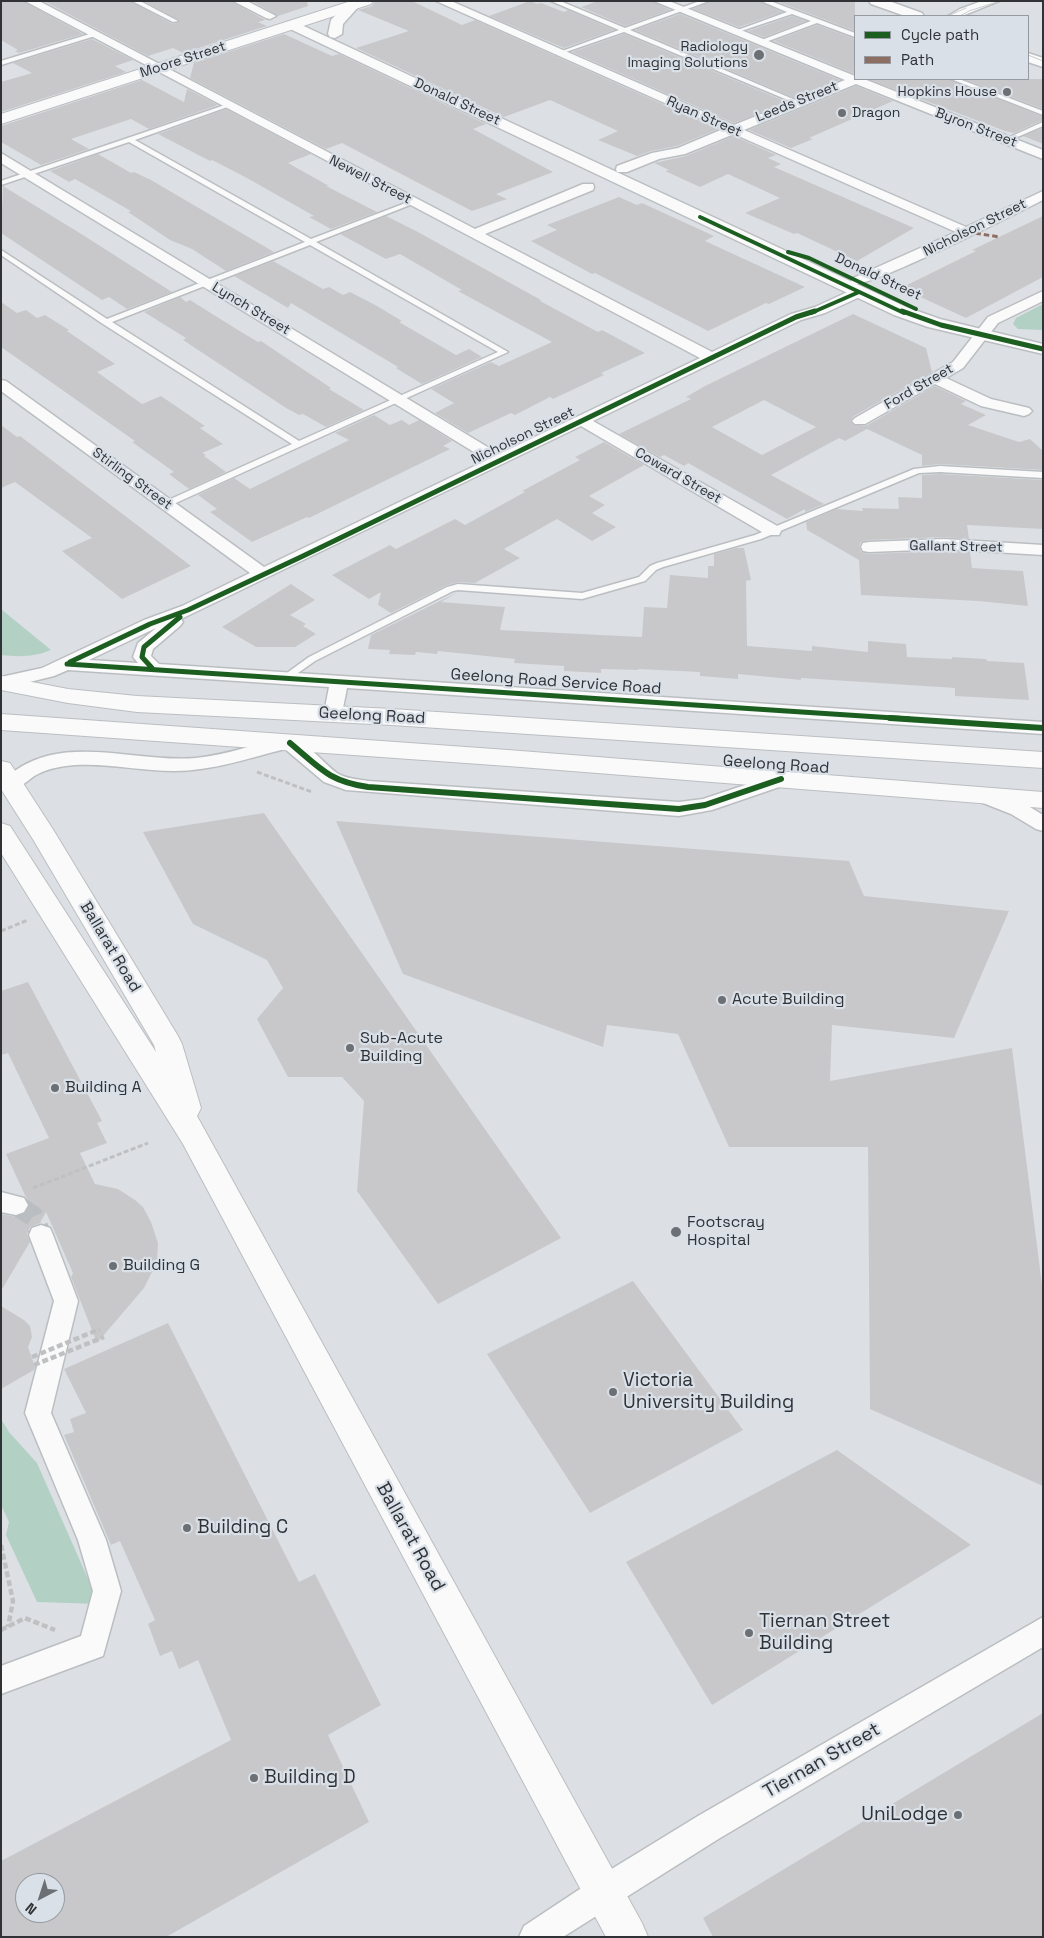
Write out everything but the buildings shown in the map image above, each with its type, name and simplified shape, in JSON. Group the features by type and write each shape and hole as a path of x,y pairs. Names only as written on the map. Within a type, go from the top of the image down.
{"main road":[{"name":"Moore Street","path":"1,119 359,3"},
{"name":"Geelong Road","path":"1,683 68,696 137,704 271,712 333,713 1043,760"},
{"name":"Geelong Road","path":"1,722 1043,800"},
{"name":"Ballarat Road","path":"7,776 168,1044 194,1136"},
{"name":"Ballarat Road","path":"1,832 194,1136 628,1937"}],"street":[{"name":"Newell Street","path":"30,1 712,358"},
{"path":"238,1 270,16"},
{"name":"Ryan Street","path":"441,1 967,232"},
{"name":"Byron Street","path":"659,1 854,78"},
{"path":"876,1 914,15"},
{"path":"956,15 994,1"},
{"path":"335,34 336,23 359,3"},
{"name":"Donald Street","path":"307,20 345,39 369,61"},
{"name":"Donald Street","path":"292,25 545,143 623,174 700,217 766,248 809,258 914,317 1043,349"},
{"path":"1029,57 1043,63"},
{"name":"Leeds Street","path":"623,174 665,161 681,150 854,80"},
{"name":"Byron Street","path":"859,80 1043,155"},
{"name":"Lynch Street","path":"1,157 500,461"},
{"path":"474,234 588,187"},
{"name":"Nicholson Street","path":"67,664 150,624 188,610 796,317 820,310 859,287 893,275 908,260 1040,198"},
{"name":"Ford Street","path":"860,420 961,362 980,334 993,320 1043,295"},
{"name":"Donald Street","path":"1001,339 1043,344"},
{"path":"934,378 986,403 1024,411"},
{"name":"Stirling Street","path":"1,384 262,574"},
{"name":"Coward Street","path":"583,421 773,531"},
{"name":"Gallant Street","path":"869,547 944,544 1043,550"},
{"name":"Nicholson Street","path":"152,668 142,657 144,647 188,610"},
{"name":"Geelong Road Service Road","path":"1,683 37,676 67,664 152,668 1043,728"},
{"path":"333,713 339,682"},
{"path":"7,776 24,773 37,766 61,760 79,759 196,764 287,743 306,754 327,775 339,782 398,790 679,809 705,805 781,779"},
{"path":"978,794 1018,809 1043,824"},
{"path":"1,1680 93,1646 107,1591 92,1540 38,1413 66,1302 40,1235"},
{"name":"Tiernan Street","path":"535,1937 603,1892 1043,1632"}],"lane":[{"path":"135,1 175,22"},
{"path":"554,1 797,102"},
{"path":"559,54 706,1"},
{"path":"764,1 854,36"},
{"path":"737,32 792,12"},
{"path":"761,42 816,21"},
{"path":"1,63 93,35"},
{"path":"957,80 1043,113"},
{"path":"1,183 228,106"},
{"path":"1034,118 1039,122 1035,128"},
{"path":"1006,140 1043,124"},
{"path":"129,139 504,352 167,504"},
{"path":"106,322 413,202"},
{"path":"1,252 106,322 299,445"},
{"path":"285,678 312,659 450,589 458,587 582,596 642,579 653,568 773,531 924,469 1043,475"}],"path":[{"path":"255,772 316,793"},
{"path":"1,931 31,918"},
{"path":"16,1199 148,1142"},
{"path":"32,1357 100,1329"},
{"path":"34,1365 104,1337"},
{"path":"1,1545 13,1601 7,1627"},
{"path":"1,1630 25,1618"}],"green space":[{"path":"1043,304 1043,330 1018,329 1013,324 1016,318"},
{"path":"1,609 51,650 26,656 1,655"},
{"path":"1,1419 9,1432 37,1463 99,1604 37,1602 6,1535 9,1522 1,1505"}],"tunnel":[{"path":"16,1205 33,1216 41,1235"}],"tram line":[{"path":"962,15 1000,1"},
{"path":"950,15 966,8"},
{"path":"1029,55 1043,61"}],"marked path":[{"path":"967,232 1000,237"}],"cycle path":[{"path":"700,217 907,314 941,325 1043,349"},
{"path":"788,252 809,258 916,309"},
{"path":"70,662 150,624 188,610 303,556 796,317 820,310 859,292"},
{"path":"152,668 142,657 144,647 180,617"},
{"path":"67,664 1043,728"},
{"path":"290,743 331,778 346,784 368,787 679,809 705,805 781,779"}],"place":[{"name":"Radiology Imaging Solutions","path":"759,55"},
{"name":"Hopkins House","path":"1007,92"},
{"name":"Dragon","path":"842,113"},
{"name":"Acute Building","path":"722,1000"},
{"name":"Sub-Acute Building","path":"350,1048"},
{"name":"Building A","path":"55,1088"},
{"name":"Footscray Hospital","path":"676,1232"},
{"name":"Building G","path":"113,1266"},
{"name":"Victoria University Building","path":"613,1392"},
{"name":"Building C","path":"187,1528"},
{"name":"Tiernan Street Building","path":"749,1633"},
{"name":"Building D","path":"254,1778"},
{"name":"UniLodge","path":"958,1815"}]}
